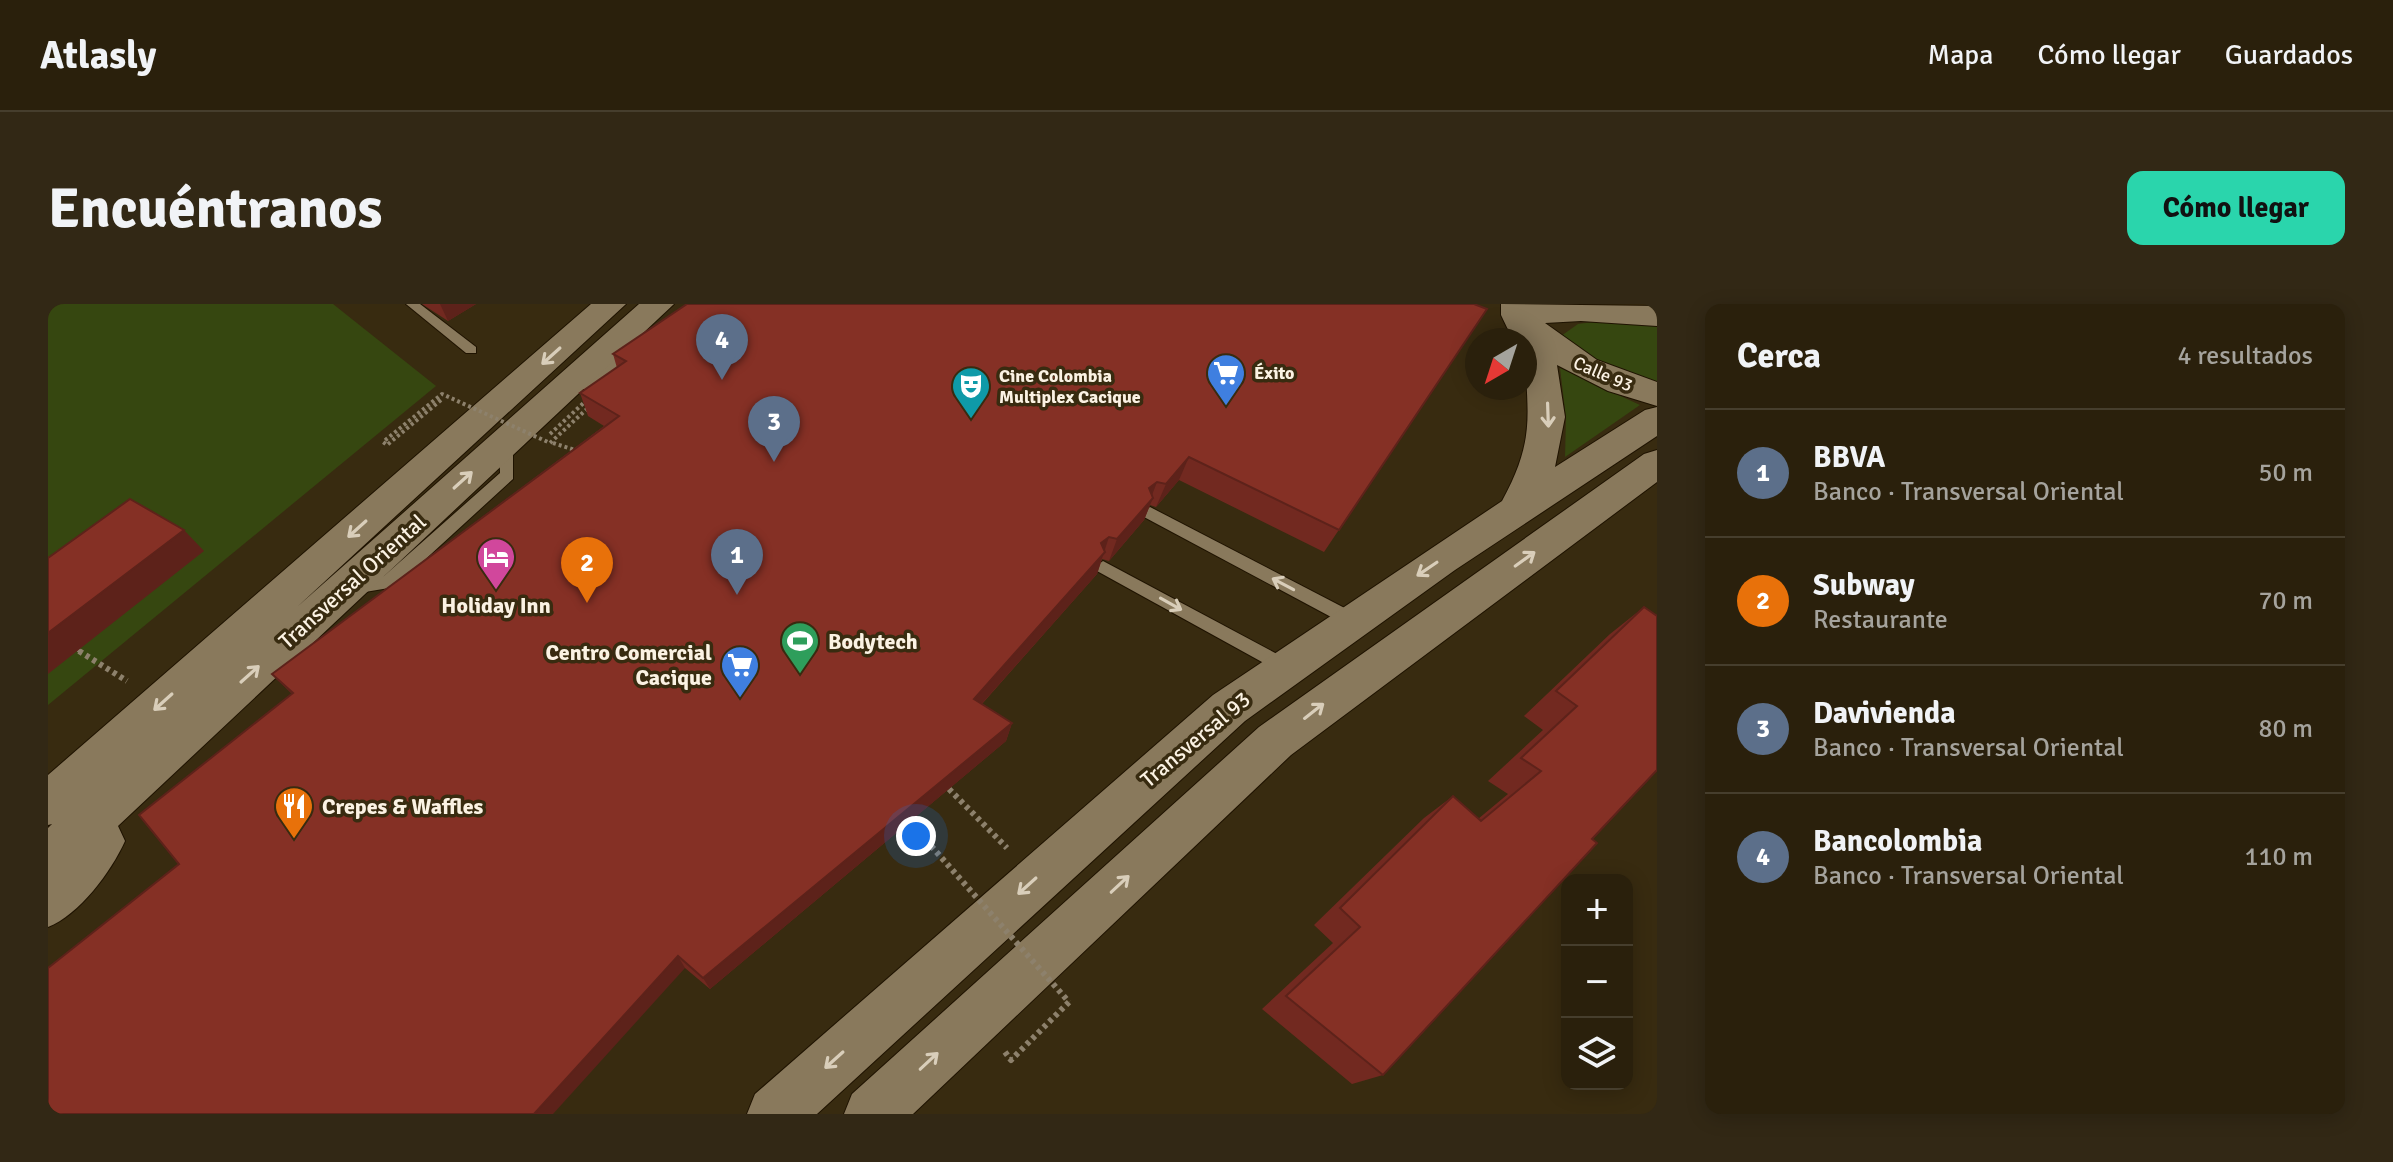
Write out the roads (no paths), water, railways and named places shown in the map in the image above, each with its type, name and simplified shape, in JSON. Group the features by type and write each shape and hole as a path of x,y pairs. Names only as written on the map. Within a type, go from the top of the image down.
{"street":[{"name":"Transversal Oriental","path":"48,804 610,304"},
{"path":"1514,308 1657,316"},
{"name":"Calle 93","path":"1514,308 1571,361 1618,383 1657,394"},
{"name":"Calle 93","path":"1514,308 1539,362 1549,427 1535,478 1516,510"},
{"name":"Transversal Oriental","path":"48,859 342,590 533,435 655,321"},
{"name":"Transversal 93","path":"775,1114 1163,763 1229,708 1352,620 1657,419"},
{"path":"872,1114 1275,741 1646,474"},
{"path":"48,903 220,701"}],"lane":[{"path":"412,304 471,350"},
{"path":"1150,513 1352,620"},
{"path":"1103,567 1286,667"}],"place":[{"name":"Bancolombia","path":"722,380"},
{"name":"Éxito","path":"1226,407"},
{"name":"Cine Colombia Multiplex Cacique","path":"971,420"},
{"name":"Davivienda","path":"774,462"},
{"name":"Holiday Inn","path":"496,591"},
{"name":"BBVA","path":"737,595"},
{"name":"Subway","path":"587,603"},
{"name":"Bodytech","path":"800,675"},
{"name":"Centro Comercial Cacique","path":"740,699"},
{"name":"Crepes & Waffles","path":"294,840"}]}
